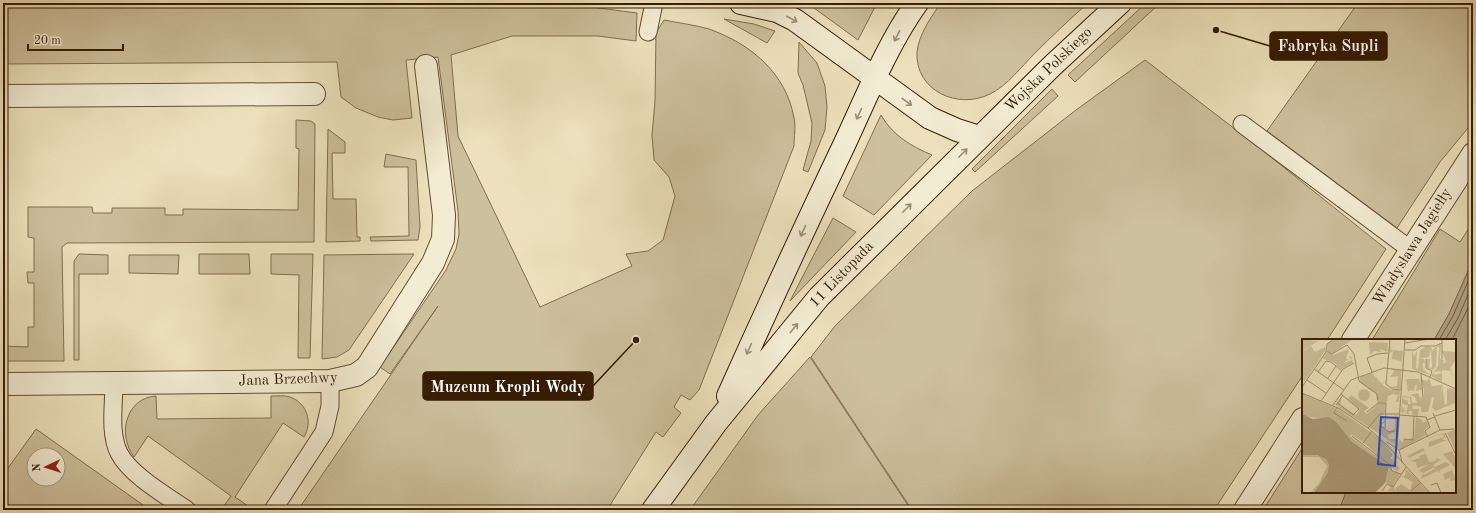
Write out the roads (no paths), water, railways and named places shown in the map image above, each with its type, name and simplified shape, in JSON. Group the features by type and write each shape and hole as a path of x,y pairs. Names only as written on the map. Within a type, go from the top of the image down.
{"street":[{"path":"741,3 777,11 795,20 930,118 957,130 979,137"},
{"path":"876,78 917,3"},
{"name":"Wojska Polskiego","path":"979,137 1120,3"},
{"name":"Jana Brzechwy","path":"3,384 330,381 356,375 367,367 433,263 443,239 444,215 426,66"},
{"name":"11 Listopada","path":"716,423 792,256 876,78"},
{"path":"3,96 314,94"},
{"name":"11 Listopada","path":"653,510 716,423 819,297 979,137"},
{"name":"Władysława Jagiełły","path":"1354,339 1473,154"},
{"path":"1245,510 1302,421"}],"lane":[{"path":"648,32 654,3"},
{"path":"1242,124 1411,250"},
{"path":"273,510 324,432 330,406 330,381"},
{"path":"114,383 114,434 119,454 135,472 187,510"}],"water":[{"path":"1473,260 1473,510 1339,510 1346,493 1456,493 1456,339 1435,339 1449,314"}],"place":[{"name":"Fabryka Supli","path":"1216,30"},
{"name":"Muzeum Kropli Wody","path":"636,340"}]}
